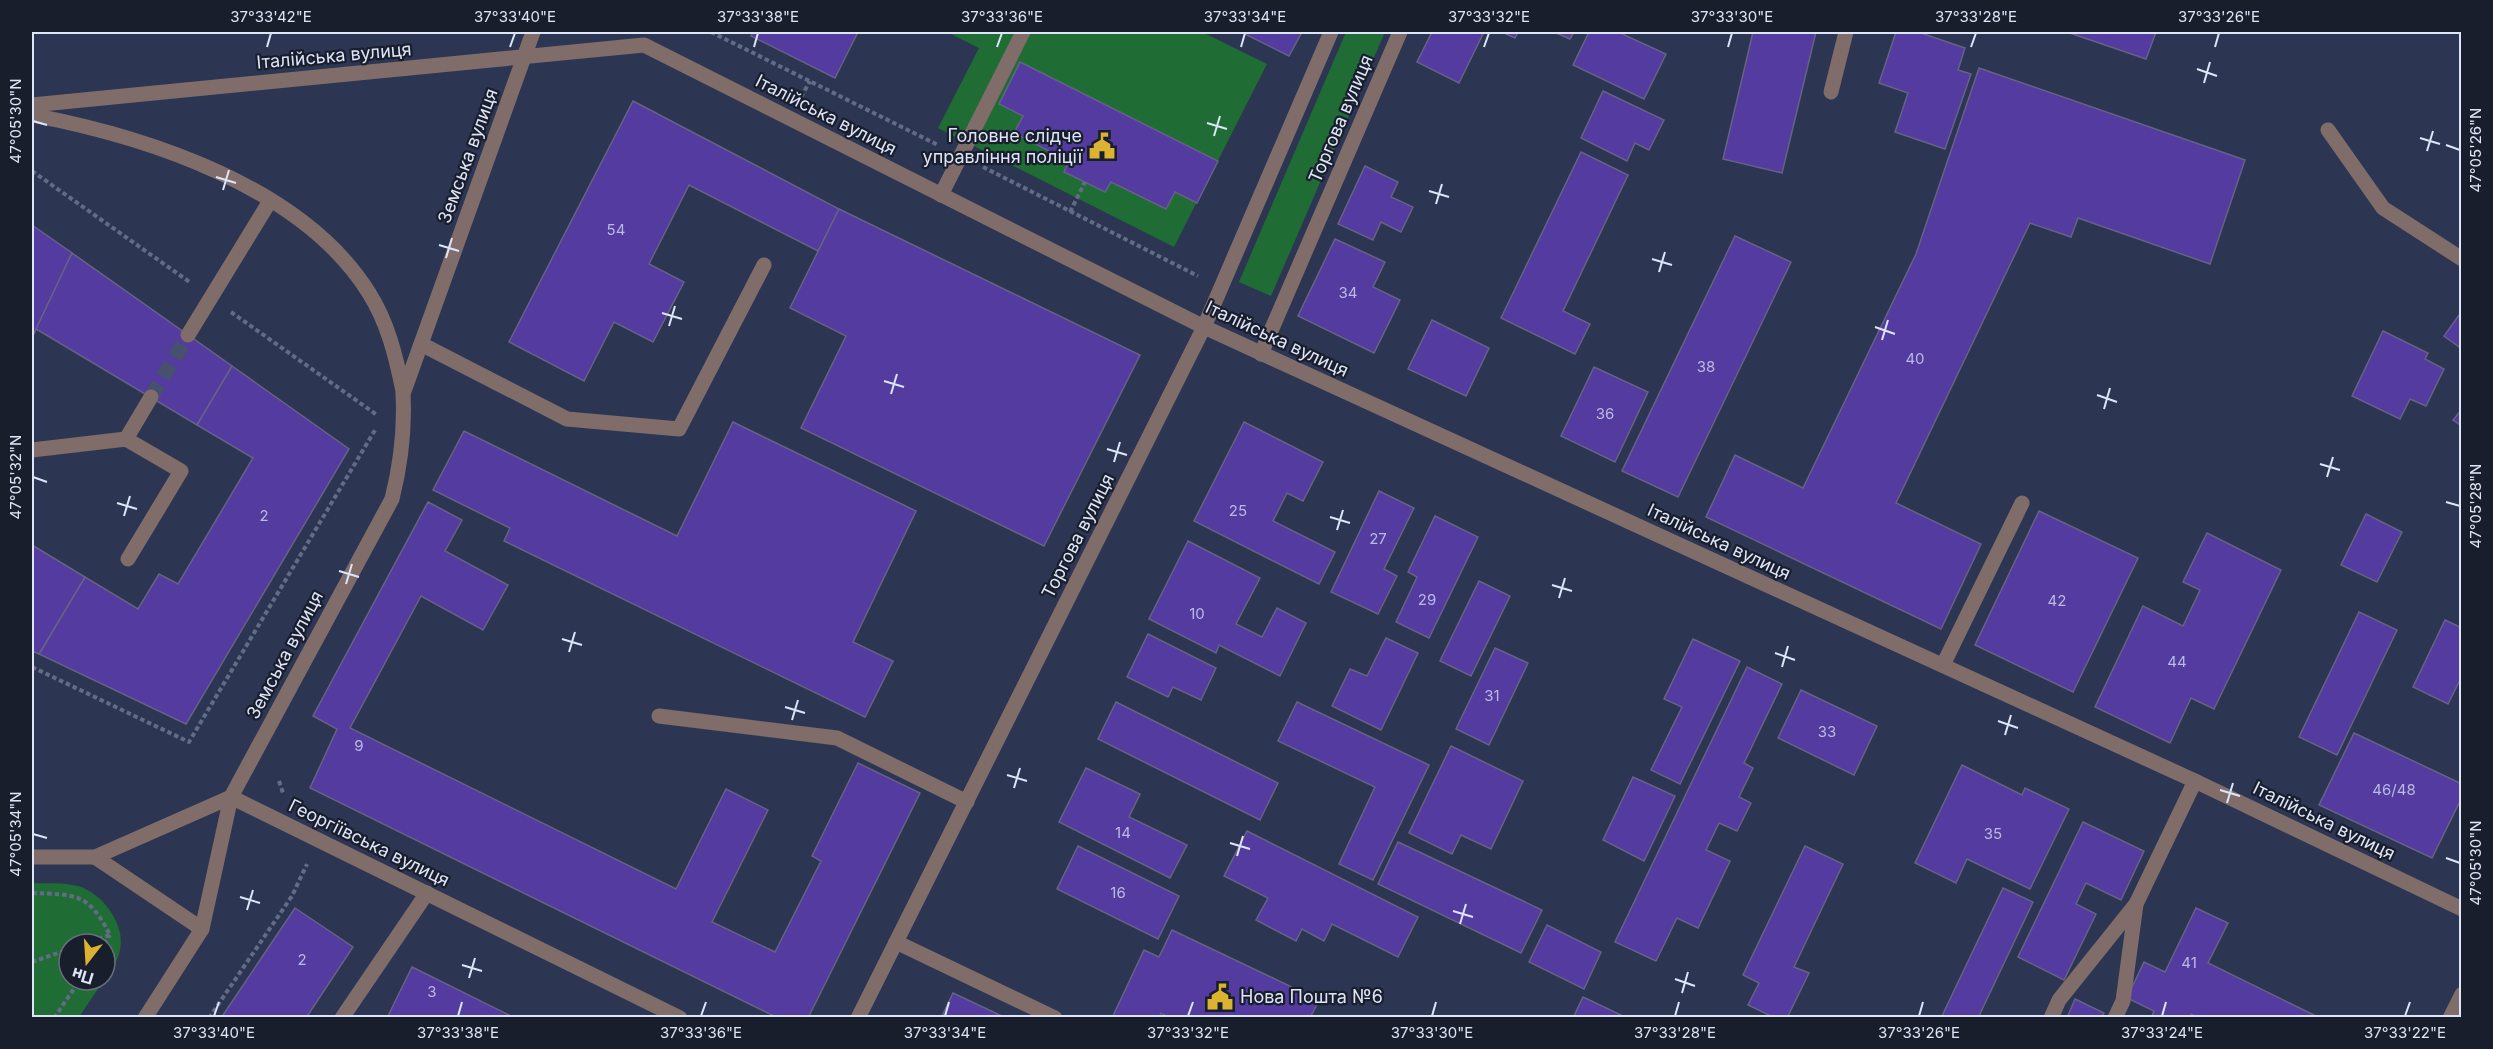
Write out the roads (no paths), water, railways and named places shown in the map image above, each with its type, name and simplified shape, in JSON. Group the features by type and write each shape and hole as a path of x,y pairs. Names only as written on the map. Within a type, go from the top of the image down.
{"street":[{"name":"Земська вулиця","path":"145,1017 202,929 231,797 392,499 405,429 403,394 533,32"},
{"path":"941,195 1023,32"},
{"name":"Торгова вулиця","path":"858,1017 1204,327 1331,32"},
{"name":"Торгова вулиця","path":"1261,354 1400,32"},
{"path":"1831,92 1846,32"},
{"name":"Італійська вулиця","path":"32,105 644,45 1204,327 2195,781 2462,909"},
{"path":"32,115 79,124 164,150 209,169 299,218 326,240 350,265 370,293 386,325 397,359 403,394"},
{"path":"2328,130 2383,208 2462,259"},
{"path":"188,335 270,201"},
{"path":"421,344 567,418 679,429 764,265"},
{"path":"126,439 152,397"},
{"path":"32,450 126,439 181,471 128,559"},
{"path":"1943,665 2022,503"},
{"path":"659,716 837,738 967,802"},
{"path":"2050,1017 2059,1000 2136,904 2195,781"},
{"path":"32,857 95,857 231,797"},
{"name":"Георгіївська вулиця","path":"231,797 672,1016"},
{"path":"95,857 202,929"},
{"path":"342,1017 427,893"},
{"path":"2115,1017 2123,1001 2136,904"},
{"path":"896,942 1055,1017"},
{"path":"2450,1017 2462,994"}],"tunnel":[{"path":"151,397 188,335"}],"place":[{"name":"Головне слідче управління поліції","path":"1102,146"},
{"name":"Нова Пошта №6","path":"1220,997"}]}
